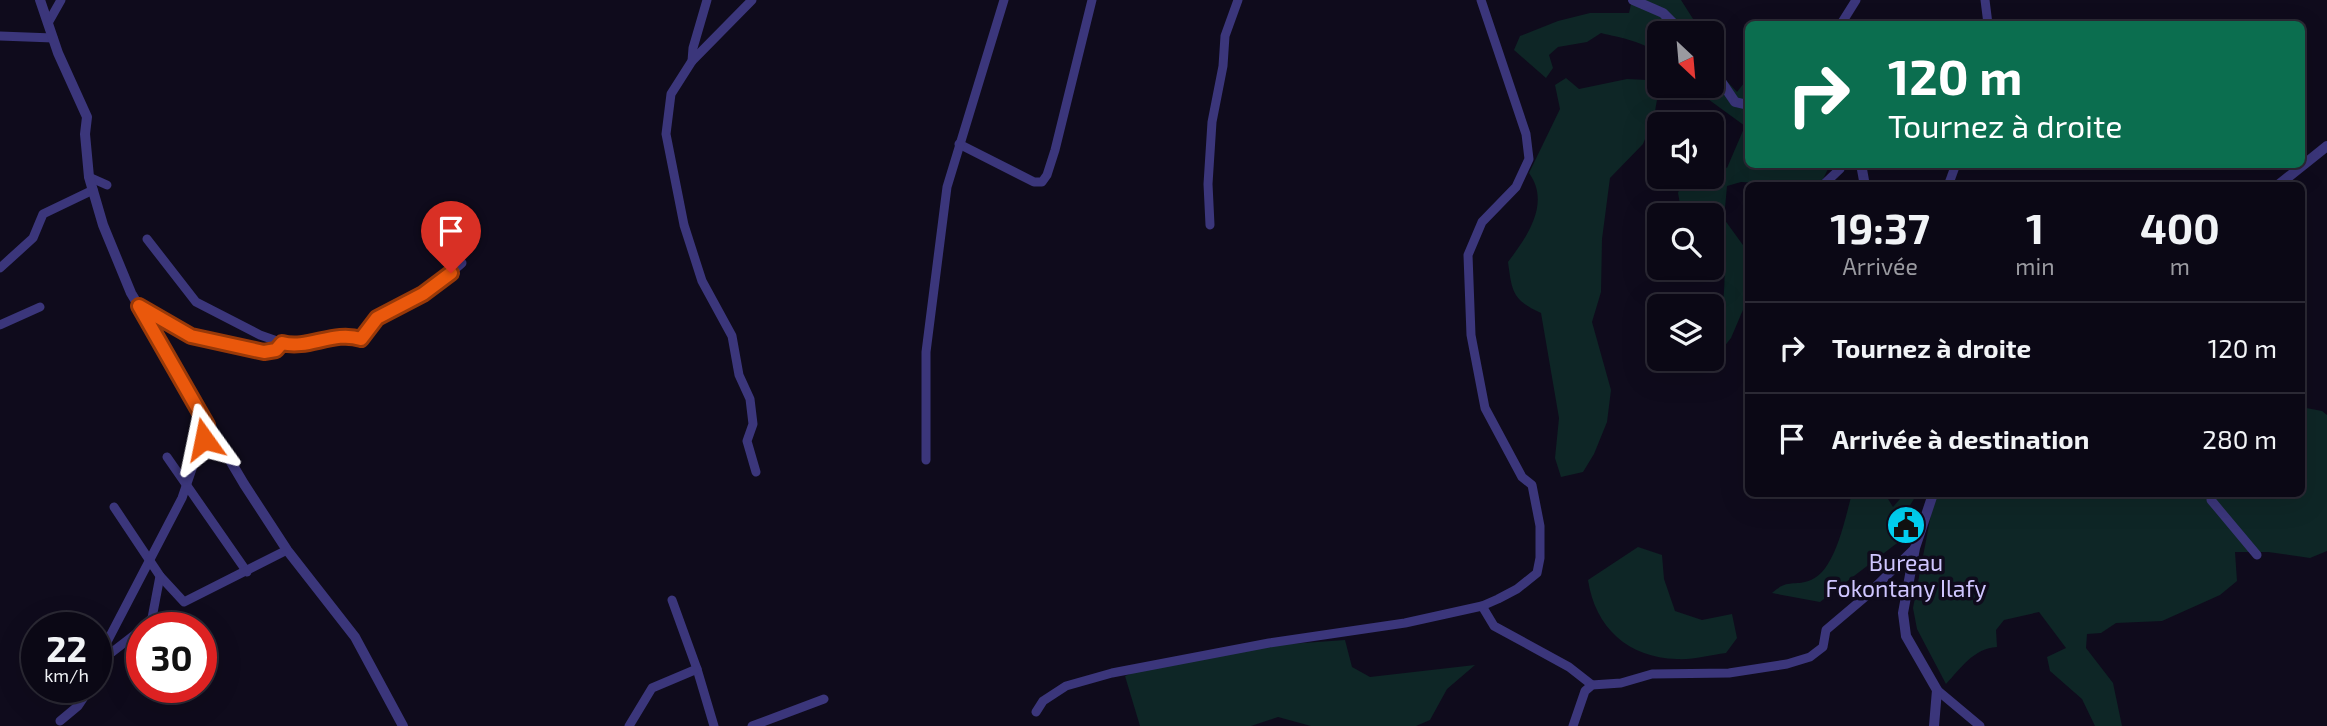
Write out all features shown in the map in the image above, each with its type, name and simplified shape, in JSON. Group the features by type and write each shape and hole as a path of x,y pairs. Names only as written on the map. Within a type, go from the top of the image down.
{"street":[{"path":"40,0 53,38 87,117 85,134 89,177 111,248 139,306 207,425 286,550 355,637 400,723"},
{"path":"48,23 61,0"},
{"path":"692,61 693,48 707,0"},
{"path":"752,0 692,61 671,94 666,134 688,236 702,281 732,336 739,375 750,399 753,424 747,441 757,472"},
{"path":"926,460 926,352 947,187 1004,0"},
{"path":"959,144 1034,182 1042,182 1047,176 1055,150 1092,0"},
{"path":"1210,225 1208,184 1212,122 1223,66 1225,36 1238,0"},
{"path":"1036,712 1043,701 1066,686 1112,673 1482,606 1517,589 1537,573 1540,526 1532,485 1522,477 1486,408 1471,335 1468,255 1482,222 1516,187 1529,159 1526,134 1481,0"},
{"path":"1633,0 1663,13 1671,21"},
{"path":"1843,21 1856,0"},
{"path":"1985,0 1988,21"},
{"path":"0,36 53,38"},
{"path":"1724,86 1735,102 1745,104"},
{"path":"2305,164 2327,146"},
{"path":"1826,182 1840,168"},
{"path":"2282,182 2300,168"},
{"path":"89,177 107,185"},
{"path":"0,268 33,238 43,214 93,190"},
{"path":"147,239 196,302 218,315 294,347 351,335 361,339 377,318 423,294 462,263"},
{"path":"139,306 191,336 225,345 264,352 276,350 282,343"},
{"path":"0,325 40,307"},
{"path":"112,633 182,498 207,425"},
{"path":"167,457 247,572"},
{"path":"1932,497 1915,548 1903,613 1906,636 1937,690 1980,726"},
{"path":"2212,497 2211,500 2257,555"},
{"path":"114,507 160,576 184,602 286,550"},
{"path":"1573,726 1585,691 1592,685 1621,683 1653,674 1729,673 1787,664 1811,657 1823,648 1826,630 1865,597 1915,548"},
{"path":"153,612 160,576"},
{"path":"673,600 714,726"},
{"path":"1482,606 1494,626 1569,667 1592,685"},
{"path":"112,651 126,641"},
{"path":"629,726 652,688 696,669"},
{"path":"1934,726 1937,690"},
{"path":"752,726 824,699"},
{"path":"60,721 80,703"}],"green space":[{"path":"1632,0 1681,0 1694,21 1647,21 1647,47 1601,33 1587,42 1558,47 1549,55 1553,68 1546,78 1514,50 1520,36 1558,21 1590,13 1629,13"},
{"path":"1566,78 1579,89 1627,79 1647,80 1647,98 1657,98 1655,112 1647,112 1647,134 1643,144 1610,178 1602,239 1601,292 1592,322 1611,390 1607,422 1594,454 1583,472 1561,477 1555,458 1559,418 1541,313 1524,304 1515,294 1508,262 1529,231 1537,208 1538,196 1529,173 1560,109 1555,85"},
{"path":"1724,78 1737,92 1745,82 1745,126 1706,98 1724,98"},
{"path":"1745,126 1745,168 1828,168 1820,182 1741,182 1727,186 1724,219 1724,203 1680,203 1680,189 1724,189 1724,166 1727,168"},
{"path":"1724,219 1745,248 1745,305 1731,338 1724,347 1723,294"},
{"path":"2305,408 2322,411 2327,415 2327,551 2310,558 2268,552 2235,552 2237,581 2220,595 2162,621 2116,623 2101,633 2087,634 2086,648 2113,683 2122,726 2095,726 2082,699 2050,671 2047,657 2066,648 2039,612 2004,620 1996,630 1997,647 1974,655 1946,684 1917,629 1913,608 1934,497 2305,497"},
{"path":"1851,497 1887,497 1893,507 1900,497 1915,497 1896,528 1905,537 1820,602 1772,593 1787,584 1811,580 1820,574 1827,566 1838,542"},
{"path":"1638,547 1662,555 1664,579 1675,611 1702,620 1732,614 1737,638 1726,653 1689,659 1659,657 1629,646 1606,625 1592,597 1588,580"},
{"path":"1345,640 1352,667 1370,677 1475,665 1447,689 1430,720 1416,726 1311,726 1278,717 1251,726 1140,726 1125,676 1143,669 1275,645"}],"place":[{"name":"Bureau Fokontany Ilafy","path":"1906,525"}],"route":[{"path":"204,439 207,425 139,306 191,336 264,352 276,350 282,343 294,347 351,335 361,339 377,318 423,294 451,273"}]}
